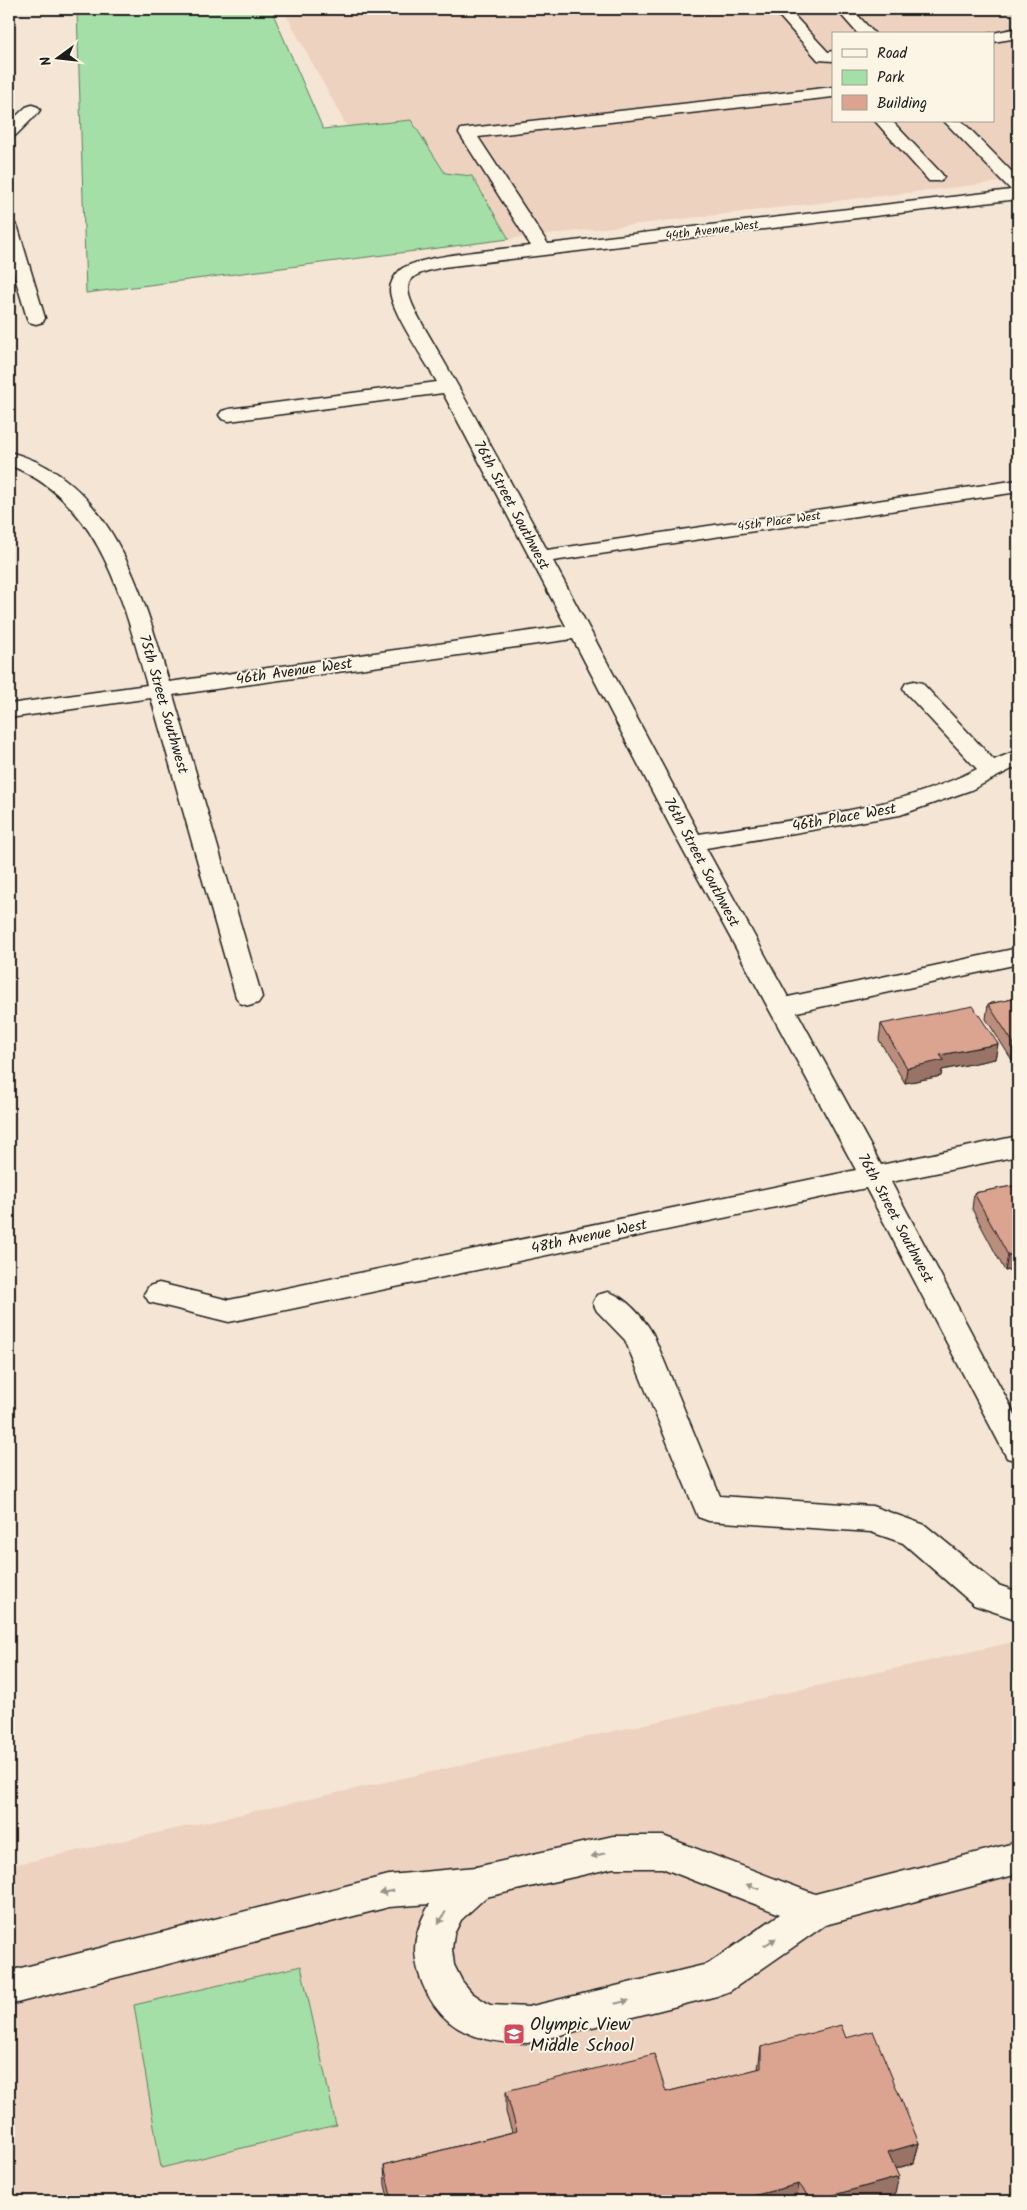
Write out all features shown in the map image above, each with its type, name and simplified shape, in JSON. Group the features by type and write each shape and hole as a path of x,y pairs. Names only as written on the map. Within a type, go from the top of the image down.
{"street":[{"path":"780,9 824,57 832,56"},
{"path":"844,9 865,32"},
{"path":"994,37 1018,32"},
{"path":"542,250 467,133 832,92"},
{"path":"9,132 32,110"},
{"path":"884,122 935,177"},
{"path":"953,122 1018,187"},
{"name":"44th Avenue West","path":"407,274 418,268 443,262 1018,194"},
{"path":"9,228 36,318"},
{"name":"76th Street Southwest","path":"407,274 400,283 399,292 408,315 449,386 691,843 874,1175 1018,1449"},
{"path":"229,415 449,386"},
{"name":"75th Street Southwest","path":"9,458 39,470 73,495 116,558 135,604 249,997"},
{"name":"45th Place West","path":"540,557 1018,486"},
{"name":"46th Avenue West","path":"9,711 580,631"},
{"path":"914,688 992,771"},
{"name":"46th Place West","path":"691,843 891,810 964,785 1018,758"},
{"path":"781,1008 1018,956"},
{"name":"48th Avenue West","path":"159,1294 229,1311 1018,1146"},
{"path":"608,1303 638,1334 709,1508 872,1519 914,1534 986,1595 1018,1606"},
{"path":"9,1988 389,1891 476,1883 612,1852 663,1852 815,1911"},
{"path":"476,1883 441,1917 436,1931 435,1965 451,1998 465,2011 486,2022 528,2025 717,1979 815,1911 1018,1858"}],"shaded area":[{"path":"283,9 1018,9 1018,180 509,239 472,176 445,173 411,121 347,127"},
{"name":"Olympic View Middle School","path":"1018,1641 1018,2201 9,2201 9,1866"}],"green space":[{"path":"77,9 271,9 323,129 411,120 445,173 472,176 509,239 86,293"},
{"path":"301,1966 336,2125 161,2168 134,2005"}],"building":[{"path":"1018,998 1018,1044 1014,1044 988,1004"},
{"path":"973,1006 998,1044 940,1055 944,1060 907,1068 881,1024"},
{"path":"1018,1185 1018,1253 1008,1255 974,1193"},
{"path":"841,2025 846,2038 873,2031 919,2143 888,2152 899,2177 812,2201 799,2184 733,2201 392,2201 384,2165 517,2131 506,2091 654,2054 666,2092 761,2068 761,2047"}],"place":[{"name":"Olympic View Middle School","path":"514,2034"}]}
